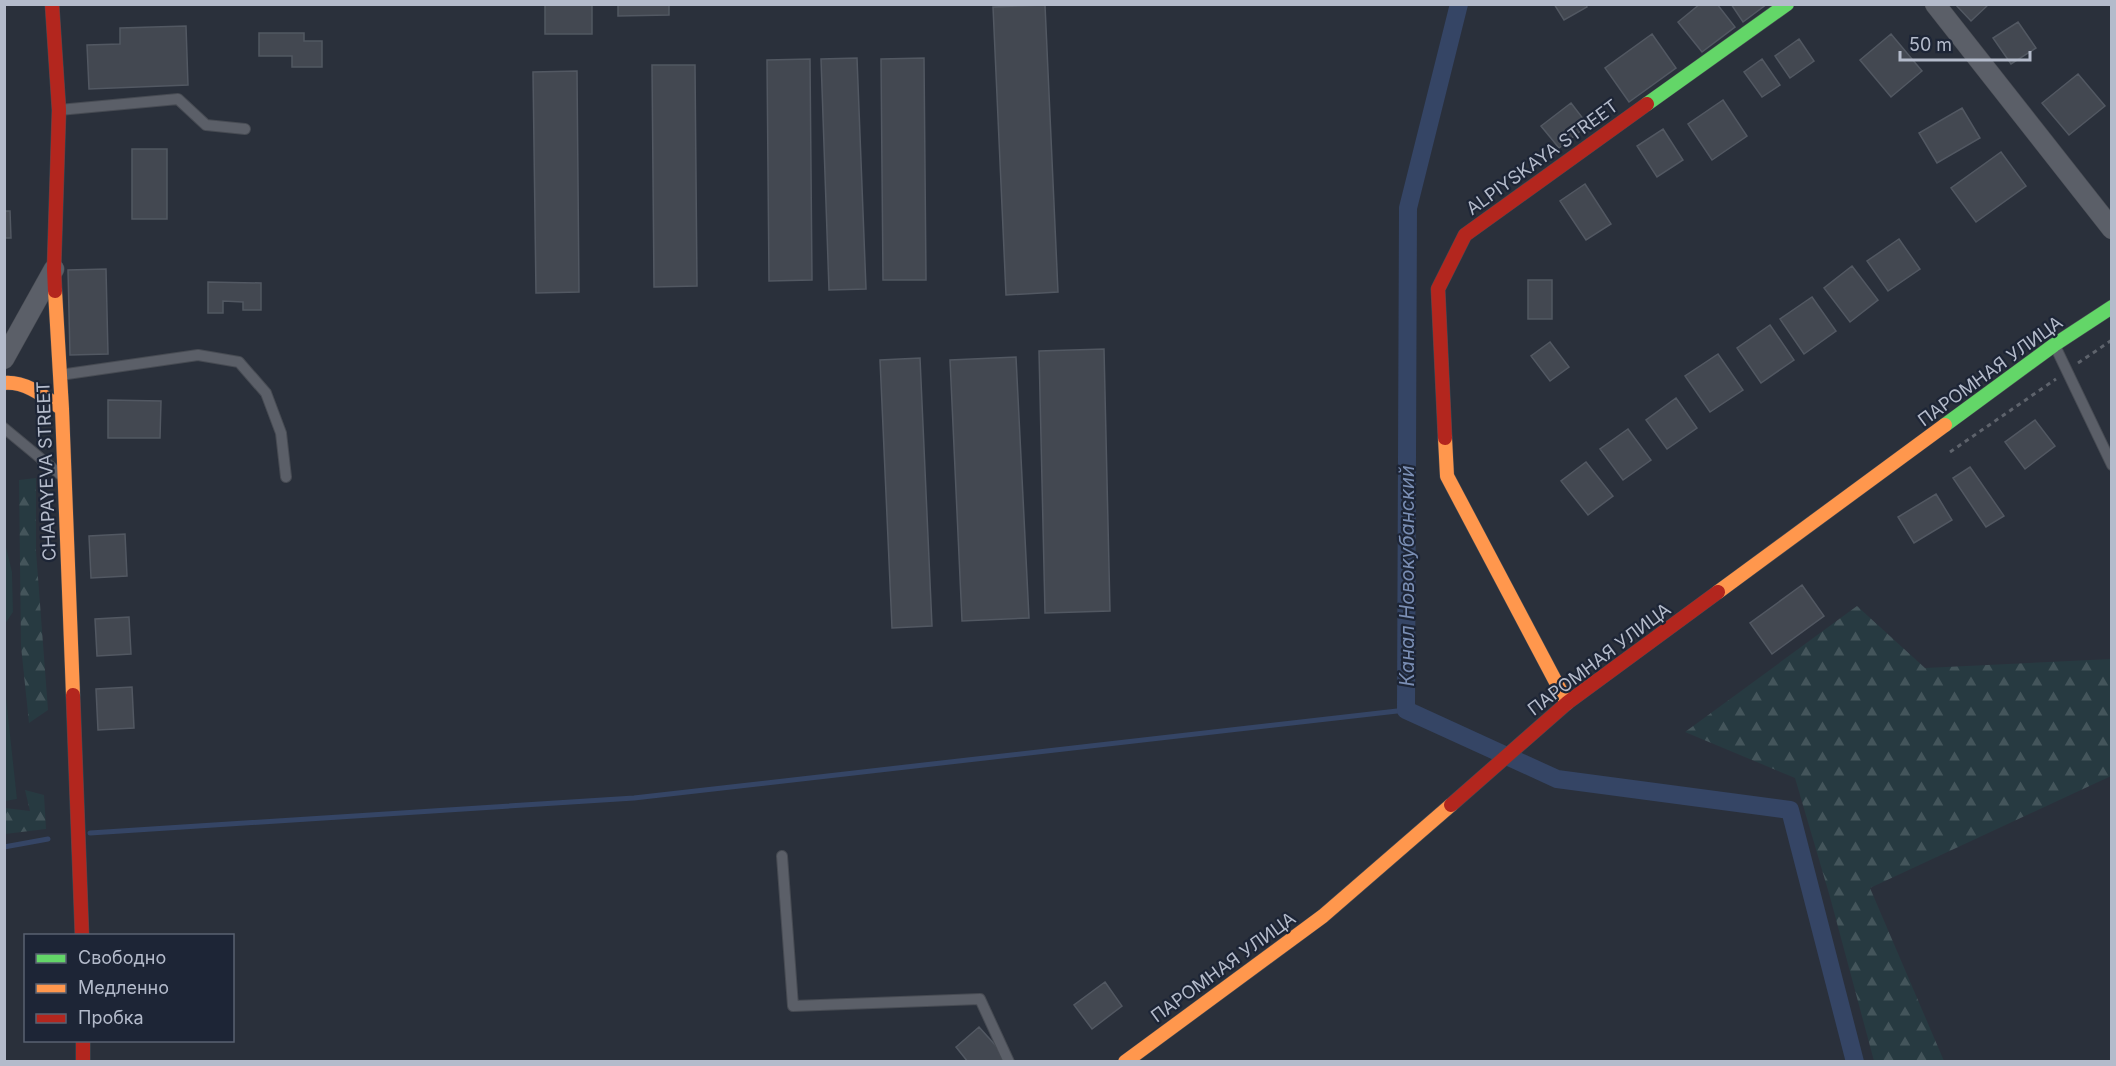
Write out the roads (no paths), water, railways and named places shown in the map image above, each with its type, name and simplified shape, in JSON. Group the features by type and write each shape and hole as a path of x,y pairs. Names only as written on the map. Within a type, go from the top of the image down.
{"street":[{"name":"CHAPAYEVA STREET","path":"52,4 59,110 54,269 65,479 82,934"},
{"name":"ALPIYSKAYA STREET","path":"1567,702 1447,476 1438,289 1465,235 1787,4"},
{"path":"1935,4 2112,229"},
{"path":"4,359 54,269"},
{"name":"ПАРОМНАЯ УЛИЦА","path":"1125,1062 1323,916 1567,702 2054,345 2112,307"},
{"path":"4,383 11,381 35,390 62,409"},
{"path":"82,1042 83,1062"}],"lane":[{"path":"59,110 178,99 206,125 244,129"},
{"path":"2054,345 2112,465"},
{"path":"60,375 198,355 239,362 266,393 281,433 285,477"},
{"path":"4,428 65,479"},
{"path":"782,856 793,1006 980,999 1009,1062"}],"waterway":[{"name":"Канал Новокубанский","path":"1459,4 1408,208 1406,710 1557,779 1790,810 1855,1062"},
{"path":"90,833 634,798 1406,710"},
{"path":"4,847 48,839"}]}
